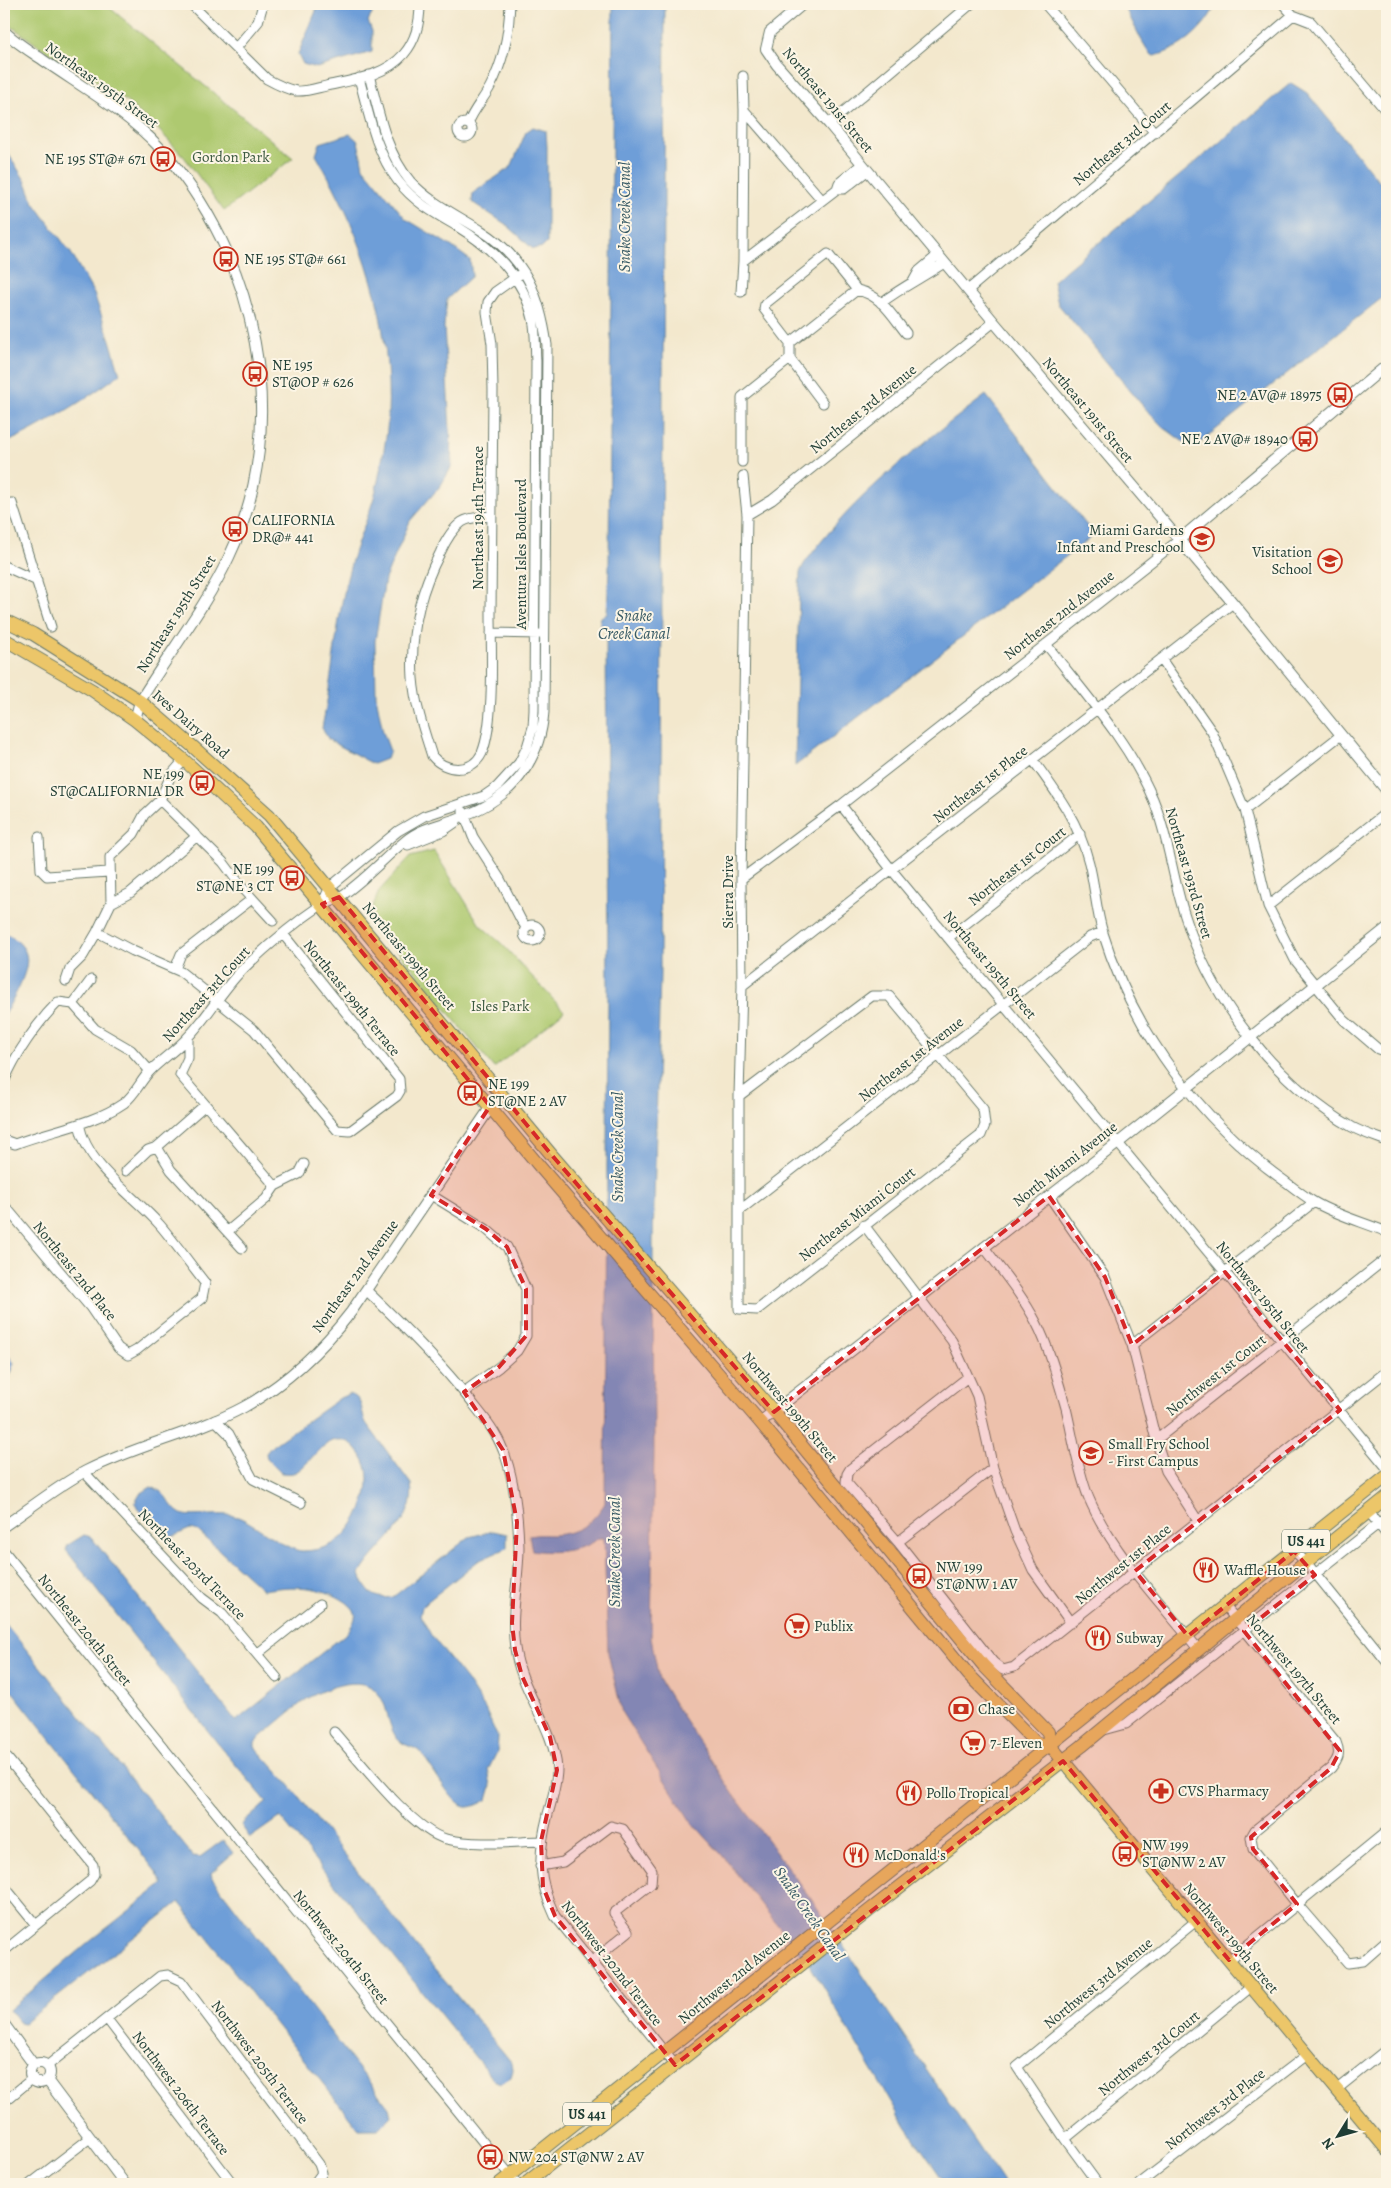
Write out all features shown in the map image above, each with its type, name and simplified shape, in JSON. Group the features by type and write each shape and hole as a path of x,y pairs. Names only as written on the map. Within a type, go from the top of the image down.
{"main road":[{"name":"Ives Dairy Road","path":"4,620 33,634 140,701 191,744 269,815 330,887"},
{"name":"Ives Dairy Road","path":"4,639 92,690 135,720 184,760 256,827 322,904"},
{"name":"Northeast 199th Street","path":"330,887 500,1092"},
{"path":"322,904 490,1106"},
{"name":"Northwest 199th Street","path":"500,1092 601,1213 774,1412 984,1666 1048,1732 1050,1745 1387,2150"},
{"name":"Northwest 199th Street","path":"490,1106 760,1422 968,1674 1036,1742 1050,1745"},
{"name":"Northwest 2nd Avenue","path":"499,2184 513,2180 664,2053 1387,1476"},
{"name":"Northwest 2nd Avenue","path":"525,2184 836,1937 1064,1761 1387,1497"}],"street":[{"path":"191,4 268,79 280,86 295,91 303,91 369,76 385,69 403,56 408,49 418,29 420,4"},
{"path":"236,48 258,22 263,4"},
{"path":"468,124 472,112 490,87 502,58 509,28 510,4"},
{"name":"Northeast 191st Street","path":"803,4 770,32 766,49 777,66 829,124 994,322 1233,603 1387,791"},
{"path":"829,124 971,4"},
{"path":"1045,4 1155,133"},
{"path":"1283,4 1293,15 1311,22 1387,112"},
{"name":"Northeast 3rd Court","path":"968,290 1293,15"},
{"name":"Northeast 195th Street","path":"4,31 126,118 158,145 185,177 210,215 228,252 246,300 259,364 262,432 246,514 230,556 212,590 140,701 135,720"},
{"name":"Aventura Isles Boulevard","path":"322,904 330,887 405,826 424,816 484,796 497,787 519,763 527,748 533,727 539,634 546,345 542,314 533,288 523,272 498,243 423,193 410,180 391,152 369,76"},
{"path":"741,292 743,260 744,76"},
{"name":"Aventura Isles Boulevard","path":"322,904 339,897 390,855 405,840 418,832 465,816 494,801 506,792 528,768 536,752 543,726 539,634 536,361 533,319 523,291 507,266 490,249 426,208 399,182 379,148 359,78"},
{"path":"744,110 822,200"},
{"path":"743,260 837,188 844,189 865,167"},
{"path":"823,403 790,360 790,343 764,309 765,304 828,254 857,290 870,293 881,302 906,333"},
{"path":"881,302 914,280 923,278 941,259"},
{"name":"Northeast 194th Terrace","path":"491,516 463,521 455,528 432,568 422,591 414,622 413,678 416,704 432,756 437,762 448,767 468,767 476,761 484,744 490,703 491,633 492,357 488,302 495,292 523,272"},
{"path":"790,343 857,290"},
{"name":"Northeast 3rd Avenue","path":"747,515 772,500 994,322"},
{"path":"742,462 742,396 790,360"},
{"name":"Northeast 2nd Avenue","path":"741,879 841,806 1179,540 1387,365"},
{"name":"Sierra Drive","path":"739,1309 741,879 747,515 743,476"},
{"path":"4,504 12,504 51,627"},
{"path":"4,566 37,581"},
{"name":"Northeast 1st Place","path":"742,986 1233,603"},
{"path":"491,633 539,634"},
{"name":"Northeast 193rd Street","path":"1046,644 1098,710 1135,764 1152,799 1168,842 1184,915 1200,958 1224,1001 1251,1037 1295,1086 1320,1107 1354,1128 1387,1141"},
{"path":"1161,659 1212,732 1245,810 1268,906 1295,960 1314,986 1344,1020 1383,1050 1387,1042"},
{"path":"1245,810 1341,735"},
{"path":"66,981 70,969 83,956 111,903 108,872 110,857 134,834 144,815 160,800 171,775 184,760"},
{"path":"1033,760 1062,800 1080,834 1089,862 1103,932 1140,1022 1158,1049 1224,1132 1260,1164 1314,1202 1387,1232"},
{"path":"160,800 223,862 273,921"},
{"path":"460,804 473,837 491,864 526,927"},
{"name":"Northeast 195th Street","path":"841,806 1118,1142"},
{"path":"1268,906 1387,812"},
{"name":"Northeast 1st Court","path":"948,938 1080,834"},
{"path":"39,836 41,870 47,876 108,872"},
{"path":"111,903 130,893 197,836"},
{"path":"175,969 181,954 252,898"},
{"name":"Northeast 3rd Court","path":"4,1140 14,1144 104,1115 126,1102 150,1072 188,1037 214,1002 241,971 283,934 322,904"},
{"name":"North Miami Avenue","path":"760,1422 1118,1142 1387,928"},
{"path":"97,932 133,951 175,969 180,978 214,1002"},
{"name":"Northeast 1st Avenue","path":"739,1211 1090,937 1103,932"},
{"name":"Northeast 199th Terrace","path":"214,1002 254,1030 337,1130 350,1131 397,1096 400,1091 400,1078 283,934"},
{"path":"73,1004 92,980"},
{"path":"739,1096 872,996 889,996 939,1054"},
{"path":"4,1082 8,1070 47,1013 58,1002 73,1004 95,1030 131,1050 150,1072"},
{"path":"188,1037 188,1058 180,1075 275,1186"},
{"name":"Northeast Miami Court","path":"739,1309 757,1310 981,1135 985,1125 983,1109 939,1054"},
{"name":"Northeast 2nd Avenue","path":"4,1526 84,1472 141,1447 215,1420 243,1407 274,1388 305,1364 329,1340 366,1290 500,1092"},
{"path":"126,1171 148,1150 157,1147 205,1105"},
{"name":"Northeast 2nd Place","path":"7,1208 90,1307 118,1348 128,1354 137,1350 202,1298 205,1283 159,1224 111,1178 82,1141 78,1124"},
{"name":"Northwest 195th Street","path":"1118,1142 1226,1272 1281,1342 1387,1468"},
{"path":"157,1147 171,1170 242,1248"},
{"path":"228,1231 266,1199 275,1186 299,1174 304,1164"},
{"path":"431,1195 486,1229 507,1247 526,1290 526,1336 517,1351 499,1367 464,1392"},
{"path":"1049,1196 1105,1277 1132,1345 1156,1440 1166,1471 1198,1521"},
{"path":"1132,1345 1314,1202"},
{"path":"864,1225 952,1341 978,1396 993,1468 1015,1530 1033,1570 1071,1623"},
{"path":"984,1247 1020,1295 1037,1323 1066,1408 1075,1451 1088,1496 1100,1521 1135,1571 1199,1650"},
{"name":"Northwest 1st Court","path":"1156,1440 1387,1258"},
{"name":"Northwest 202nd Terrace","path":"366,1290 414,1334 464,1392 487,1421 503,1450 512,1482 519,1547 512,1623 515,1650 522,1676 550,1736 557,1770 541,1842 540,1866 543,1887 555,1916 675,2065"},
{"name":"Northwest 1st Place","path":"898,1542 993,1662 1003,1670 1014,1667 1387,1371"},
{"path":"968,1376 850,1469 846,1482 898,1542 993,1468"},
{"path":"215,1420 229,1434 253,1479 301,1503"},
{"name":"Northeast 203rd Terrace","path":"84,1472 202,1598 222,1613 277,1678"},
{"path":"1369,1512 1387,1535"},
{"path":"1099,1732 1126,1724 1387,1517"},
{"name":"Northeast 204th Street","path":"4,1551 144,1725"},
{"path":"1294,1551 1306,1562 1387,1662"},
{"path":"256,1654 320,1604"},
{"name":"Northwest 197th Street","path":"1225,1606 1336,1742 1340,1751 1338,1760 1330,1768 1255,1830 1251,1837 1253,1849 1297,1904"},
{"name":"Northwest 204th Street","path":"144,1725 513,2180"},
{"path":"334,1732 412,1820 444,1838 478,1843 541,1842"},
{"path":"4,1754 93,1865 94,1874 90,1881 4,1951"},
{"path":"540,1866 564,1862 611,1826 623,1829 652,1870 651,1884 614,1913 628,1932 591,1962"},
{"path":"1229,1960 1387,1832"},
{"path":"911,1856 922,1870"},
{"path":"4,1886 36,1925"},
{"path":"1297,1904 1348,1963 1363,1961 1387,1940"},
{"name":"Northwest 3rd Avenue","path":"1065,2139 1017,2067 1196,1921"},
{"name":"Northwest 205th Terrace","path":"107,2018 160,1976 168,1975 181,1981 320,2164 322,2173 314,2184"},
{"name":"Northwest 3rd Court","path":"1065,2139 1251,1987"},
{"path":"742,1991 751,2004"},
{"path":"47,2066 107,2018"},
{"name":"Northwest 206th Terrace","path":"107,2018 233,2184"},
{"path":"4,2024 34,2065"},
{"path":"1336,2090 1387,2049"},
{"name":"Northwest 3rd Place","path":"1139,2184 1307,2055"},
{"path":"40,2063 47,2066 50,2073 46,2080 39,2082 33,2078 31,2073 34,2065 40,2063"},
{"path":"4,2102 33,2078"},
{"path":"46,2080 125,2184"},
{"path":"30,2184 90,2138"},
{"path":"1065,2139 1098,2184"}],"highlighted area":[{"path":"339,897 550,1153 774,1412 1049,1196 1105,1277 1132,1345 1225,1272 1340,1410 1135,1571 1188,1636 1294,1551 1315,1575 1244,1631 1340,1751 1331,1768 1251,1837 1253,1849 1297,1904 1229,1960 1063,1761 675,2065 555,1916 543,1887 541,1841 557,1770 550,1737 522,1676 515,1650 512,1623 517,1522 503,1450 464,1392 499,1367 526,1336 526,1289 507,1247 486,1229 431,1195 490,1106 322,904"}],"green space":[{"name":"Gordon Park","path":"4,4 105,4 293,158 224,211 185,158 157,128 127,102 89,75 47,52 4,21"},
{"name":"Isles Park","path":"434,851 480,925 502,944 564,1011 494,1068 369,916 379,891 410,857"}],"water":[{"path":"316,4 372,4 372,14 368,21 372,31 372,52 316,68 303,64 298,54 316,11"},
{"name":"Snake Creek Canal","path":"613,4 665,4 660,974 653,1242 654,1451 651,1638 659,1679 675,1705 734,1795 814,1903 1004,2184 946,2184 906,2127 811,1967 721,1854 690,1820 622,1713 608,1653 604,1538 599,1538 576,1549 549,1552 532,1550 529,1536 561,1534 576,1530 589,1522 605,1503 608,991 606,627 600,625 601,617 607,614 609,568"},
{"path":"1122,4 1216,4 1206,22 1191,37 1173,49 1154,56 1146,48"},
{"path":"1291,83 1307,93 1387,191 1387,294 1199,443 1185,443 1163,427 1143,406 1058,304 1053,281"},
{"path":"533,127 546,131 547,243 543,247 533,249 507,225 472,202 473,193 511,167 526,132"},
{"path":"350,134 358,141 363,167 406,219 451,246 470,260 472,276 447,299 444,326 452,466 441,485 410,521 385,579 375,641 376,696 383,732 390,751 386,759 373,764 329,740 322,728 342,601 355,550 376,491 387,433 388,417 388,382 385,348 380,314 372,281 348,216 316,155 320,143"},
{"path":"4,147 26,182 34,203 71,253 94,294 120,374 64,412 4,444"},
{"path":"986,395 1094,535 795,766 799,588 800,572 804,564 823,539 866,494 912,453"},
{"path":"4,932 22,947 27,961 23,977 4,1016"},
{"path":"4,1350 14,1363 4,1388"},
{"path":"349,1394 357,1398 366,1423 411,1484 411,1498 402,1522 360,1574 368,1590 376,1596 393,1597 469,1537 493,1531 507,1534 507,1548 478,1561 428,1601 422,1607 420,1615 431,1635 467,1681 485,1709 498,1738 497,1752 488,1770 491,1786 487,1800 471,1807 460,1805 448,1792 420,1752 402,1743 396,1737 390,1725 384,1702 377,1692 370,1686 361,1684 341,1685 311,1696 260,1737 255,1743 255,1747 292,1788 416,1946 512,2063 511,2077 500,2083 494,2080 280,1817 250,1838 241,1825 267,1802 219,1745 66,1550 68,1545 84,1535 91,1537 236,1721 348,1632 354,1620 354,1611 346,1602 336,1596 317,1589 285,1587 263,1590 198,1531 190,1529 169,1538 145,1518 135,1503 140,1494 151,1487 165,1495 173,1507 181,1514 193,1516 231,1515 238,1517 287,1546 302,1551 333,1544 349,1530 362,1508 366,1496 368,1484 367,1471 364,1460 357,1450 349,1442 332,1441 293,1473 281,1473 267,1459 266,1453 272,1446 340,1398"},
{"path":"4,1622 193,1856 200,1857 223,1840 233,1853 211,1873 212,1878 389,2108 391,2116 378,2129 359,2129 179,1902 24,2023 18,2022 9,2010 93,1939 163,1884 157,1873 4,1681"}],"place":[{"name":"NE 195 ST@# 671","path":"163,159"},
{"name":"NE 195 ST@# 661","path":"226,259"},
{"name":"NE 195 ST@OP # 626","path":"255,374"},
{"name":"NE 2 AV@# 18975","path":"1340,395"},
{"name":"NE 2 AV@# 18940","path":"1305,439"},
{"name":"CALIFORNIA DR@# 441","path":"235,529"},
{"name":"Miami Gardens Infant and Preschool","path":"1202,539"},
{"name":"Visitation School","path":"1330,561"},
{"name":"NE 199 ST@CALIFORNIA DR","path":"202,783"},
{"name":"NE 199 ST@NE 3 CT","path":"292,878"},
{"name":"NE 199 ST@NE 2 AV","path":"470,1093"},
{"name":"Small Fry School - First Campus","path":"1091,1453"},
{"name":"Waffle House","path":"1206,1570"},
{"name":"NW 199 ST@NW 1 AV","path":"919,1576"},
{"name":"Publix","path":"797,1626"},
{"name":"Subway","path":"1098,1638"},
{"name":"Chase","path":"961,1709"},
{"name":"7-Eleven","path":"973,1743"},
{"name":"CVS Pharmacy","path":"1161,1791"},
{"name":"Pollo Tropical","path":"909,1793"},
{"name":"NW 199 ST@NW 2 AV","path":"1125,1854"},
{"name":"McDonald's","path":"856,1855"},
{"name":"NW 204 ST@NW 2 AV","path":"490,2157"}]}
